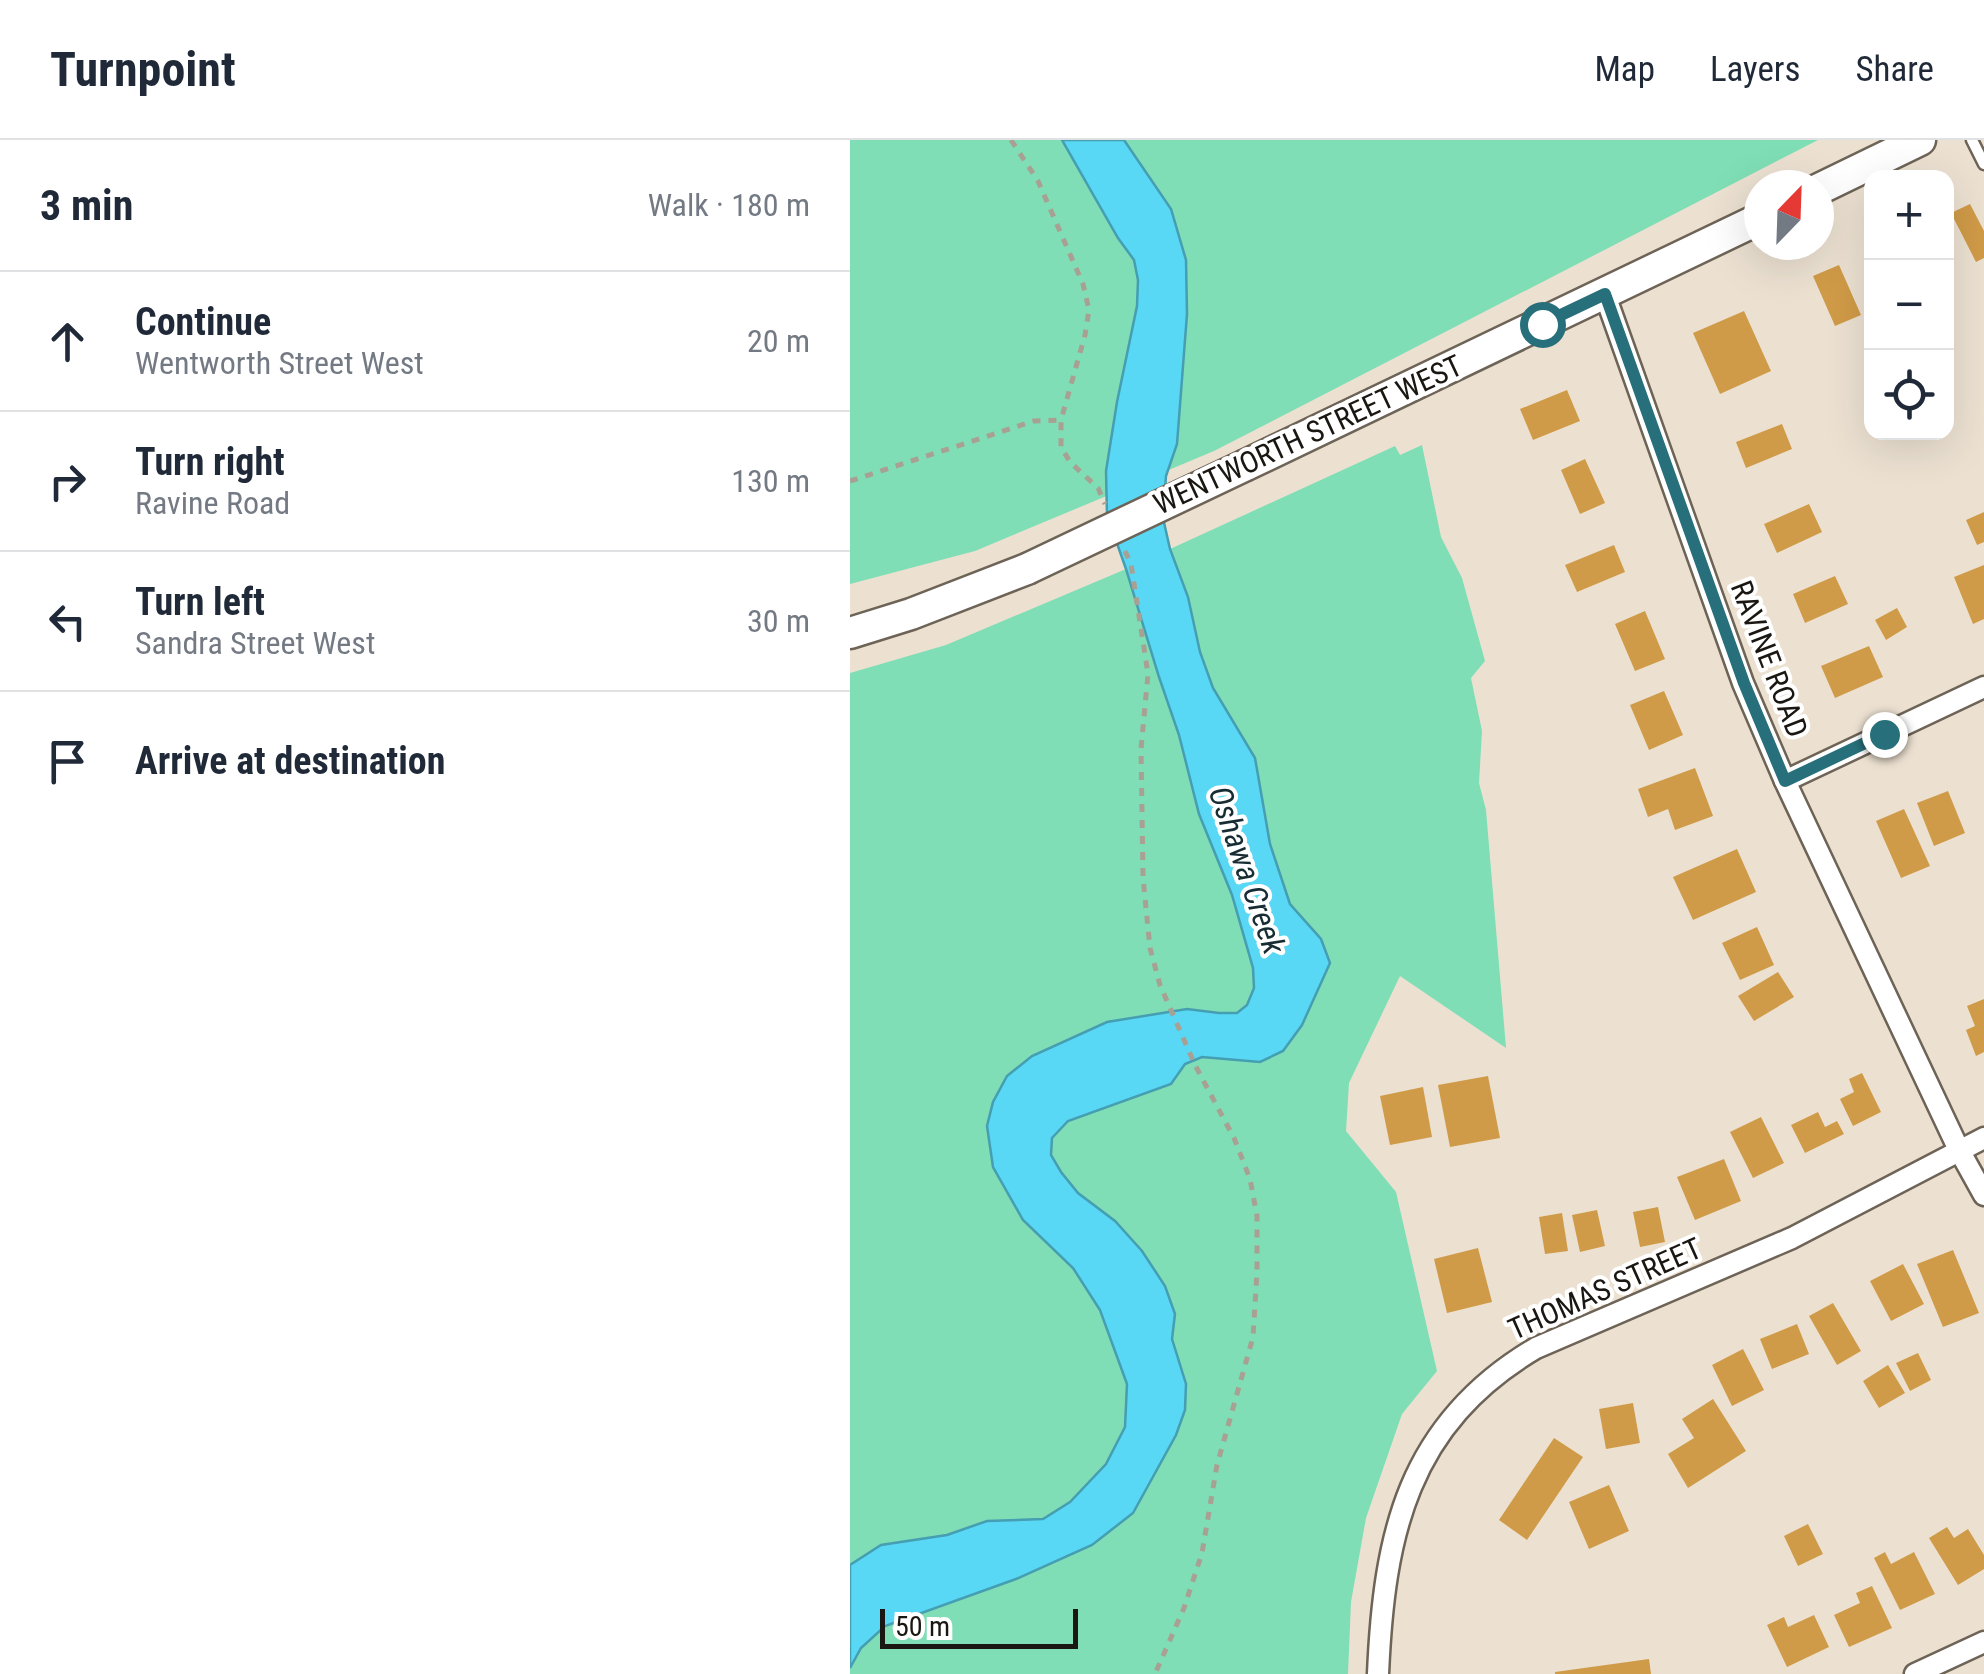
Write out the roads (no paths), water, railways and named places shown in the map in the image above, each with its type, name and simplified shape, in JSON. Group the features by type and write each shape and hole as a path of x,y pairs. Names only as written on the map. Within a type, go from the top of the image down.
{"main road":[{"path":"1834,183 1920,140"},
{"name":"WENTWORTH STREET WEST","path":"850,633 911,614 1028,568 1744,226"}],"street":[{"name":"RAVINE ROAD","path":"1605,294 1744,683 1785,781 1984,1195"},
{"path":"1785,781 1984,686"},
{"name":"THOMAS STREET","path":"1378,1674 1389,1558 1401,1510 1421,1462 1452,1417 1484,1386 1536,1348 1792,1238 1984,1138"},
{"path":"1915,1674 1984,1642"}],"lane":[{"path":"1972,140 1984,164"}],"water":[{"name":"Oshawa Creek","path":"1062,140 1124,140 1171,209 1186,260 1187,314 1177,444 1166,476 1163,518 1213,688 1255,758 1270,844 1290,904 1321,939 1330,963 1302,1025 1283,1051 1260,1062 1202,1057 1185,1064 1171,1084 1068,1121 1052,1138 1051,1155 1061,1172 1078,1193 1115,1221 1142,1251 1165,1286 1175,1314 1172,1339 1186,1384 1185,1410 1176,1435 1133,1513 1092,1545 1016,1579 885,1626 861,1648 850,1668 850,1565 881,1545 947,1535 987,1521 1043,1519 1070,1502 1106,1464 1125,1427 1127,1384 1100,1310 1073,1268 1023,1220 993,1167 987,1126 993,1102 1007,1076 1032,1056 1107,1022 1187,1009 1237,1013 1247,1005 1254,988 1253,968 1232,895 1199,814 1179,735 1107,515 1106,471 1137,306 1134,260"}]}
